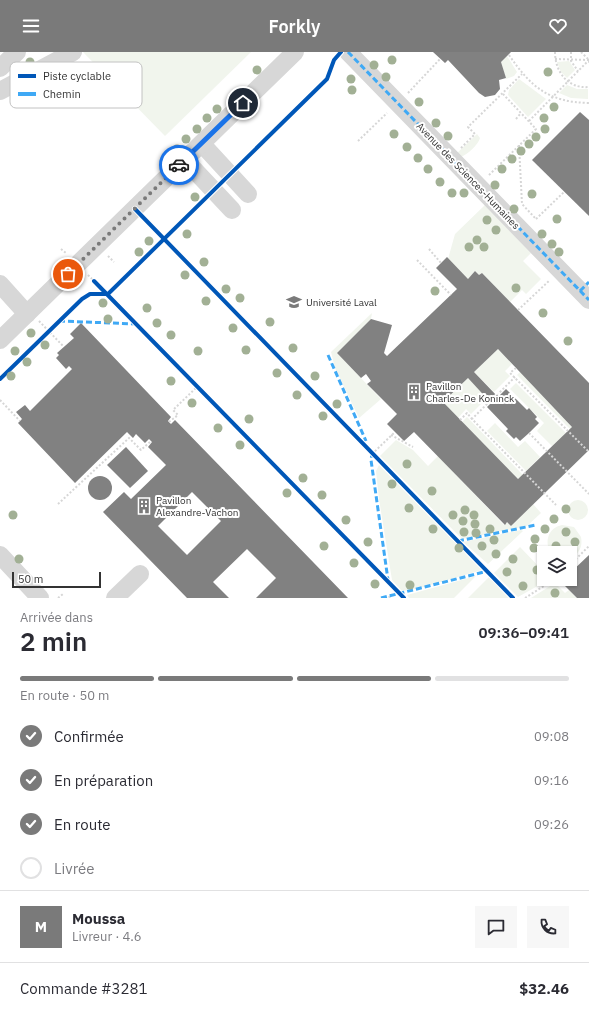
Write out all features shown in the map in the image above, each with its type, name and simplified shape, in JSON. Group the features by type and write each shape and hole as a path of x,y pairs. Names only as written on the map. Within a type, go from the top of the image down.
{"street":[{"path":"0,68 17,52"},
{"path":"54,62 73,52"},
{"path":"0,340 295,52"},
{"name":"Avenue des Sciences-Humaines","path":"348,52 560,271 586,291"},
{"path":"0,91 10,86"},
{"path":"202,144 248,194"},
{"path":"185,160 232,210"},
{"path":"0,284 29,313"},
{"path":"0,555 38,597"},
{"path":"115,598 140,574"}],"path":[{"path":"555,52 555,59 560,73 568,82 578,87 589,87"},
{"path":"571,52 570,59 578,71"},
{"path":"581,52 589,60 589,63"},
{"path":"508,55 522,74 534,85 553,97 572,103 589,103"},
{"path":"358,141 440,59"},
{"path":"555,59 589,60"},
{"path":"529,122 589,60"},
{"path":"451,157 475,134 468,127 522,74"},
{"path":"478,186 536,129 503,94"},
{"path":"516,119 521,113"},
{"path":"520,145 522,204 536,219"},
{"path":"522,232 564,192"},
{"path":"61,249 71,258"},
{"path":"428,249 441,263"},
{"path":"417,260 451,295"},
{"path":"84,271 99,285"},
{"path":"518,310 560,271"},
{"path":"29,313 64,347"},
{"path":"43,336 54,326"},
{"path":"516,368 510,373 589,452"},
{"path":"496,395 515,377"},
{"path":"193,380 204,392"},
{"path":"169,422 178,415 173,410 198,386"},
{"path":"0,400 20,421"},
{"path":"472,419 490,401"},
{"path":"460,420 467,414 556,505"},
{"path":"372,454 394,432"},
{"path":"529,433 589,494"},
{"path":"391,435 413,448"},
{"path":"58,504 129,438 141,450 151,441"},
{"path":"367,448 378,459"},
{"path":"577,558 589,546"},
{"path":"525,598 544,586"},
{"path":"58,598 63,594"}],"shaded area":[{"path":"83,52 251,52 165,136 138,108 142,108 142,62 93,62"},
{"path":"507,56 517,72 514,76 506,79 501,62"},
{"path":"569,61 575,70 567,78 561,72 557,62"},
{"path":"519,79 546,99 528,117 508,95 509,90"},
{"path":"567,85 577,89 588,89 588,99 571,98 559,93"},
{"path":"477,134 480,138 477,144 467,154 461,157 456,154"},
{"path":"485,205 531,253 523,261 541,279 526,294 522,290 510,302 482,273 479,275 475,271 468,279 448,259 455,234"},
{"path":"372,313 371,319 337,353 381,399 359,418 335,368 331,352"},
{"path":"498,349 512,364 505,371 510,376 494,392 474,372"},
{"path":"520,372 572,427 570,429 517,375"},
{"path":"468,378 487,398 471,414 466,409 458,418 443,402"},
{"path":"516,383 566,433 552,446 537,431 544,423 510,389"},
{"path":"467,417 523,475 518,479 462,422"},
{"path":"495,423 518,447 525,441 540,457 526,471 487,431"},
{"path":"396,440 413,450 428,466 438,456 504,525 507,522 511,526 533,504 541,513 527,526 462,539 380,456"},
{"path":"379,465 482,570 420,588 402,591 392,580 379,499 376,471"},
{"path":"578,500 585,503 588,510 585,517 578,520 571,517 568,510 571,503"},
{"path":"562,525 574,527 581,537 580,550 577,553 577,546 548,546 549,536 553,529"},
{"path":"521,530 523,531 488,564 463,542"},
{"path":"520,547 537,565 538,586 518,597 494,573"},
{"path":"476,576 454,598 409,598 407,595"},
{"path":"489,577 509,598 468,598"},
{"path":"550,586 558,586 565,593 569,590 577,598 531,598"}],"building":[{"path":"433,52 511,52 501,62 506,78 499,80 500,89 495,95 485,97 479,93 448,60 445,63"},
{"path":"580,112 589,120 589,216 532,160"},
{"name":"Pavillon Charles-De Koninck","path":"447,257 468,279 475,271 479,275 482,273 589,383 589,450 511,526 507,522 505,525 414,432 404,441 387,424 397,414 367,384 371,381 366,374 361,378 337,353 371,319 392,325 384,353 387,356 457,289 436,268","holes":["498,349 572,427 518,479 443,402 468,378 491,403 487,407 508,429 506,431 514,439 516,437 520,441 529,433 539,423 535,419 537,417 529,408 527,410 506,389 498,397 474,372"]},
{"path":"81,323 171,417 168,421 171,424 175,420 348,598 256,598 276,578 247,549 213,582 229,598 187,598 103,512 124,492 131,499 166,465 148,447 152,442 149,439 145,443 136,434 133,438 127,432 75,483 18,423 22,419 16,412 25,405 30,411 72,369 69,366 66,369 56,358 59,355 57,353 74,338 70,334","holes":["192,492 221,521 187,555 158,526"]},
{"path":"126,447 148,471 130,488 107,465"},
{"path":"100,476 108,480 112,488 108,496 100,500 92,496 88,488 92,480"},
{"path":"589,555 589,598 577,598 565,586 577,586 577,566"}],"marked path":[{"path":"348,52 589,300"},
{"path":"580,291 589,282"},
{"path":"59,321 137,324"},
{"path":"328,355 366,441"},
{"path":"371,452 388,580"},
{"path":"458,541 536,525"},
{"path":"381,598 488,571"}],"cycle path":[{"path":"0,379 82,299 90,294 108,294 327,79 334,60 341,52"},
{"path":"135,209 513,598"},
{"path":"94,281 404,598"}],"way so far":[{"path":"68,274 179,165"}],"place":[{"name":"Université Laval","path":"294,302"},
{"name":"Pavillon Charles-De Koninck","path":"414,392"},
{"name":"Pavillon Alexandre-Vachon","path":"144,506"}],"route":[{"path":"179,165 243,103"}]}
